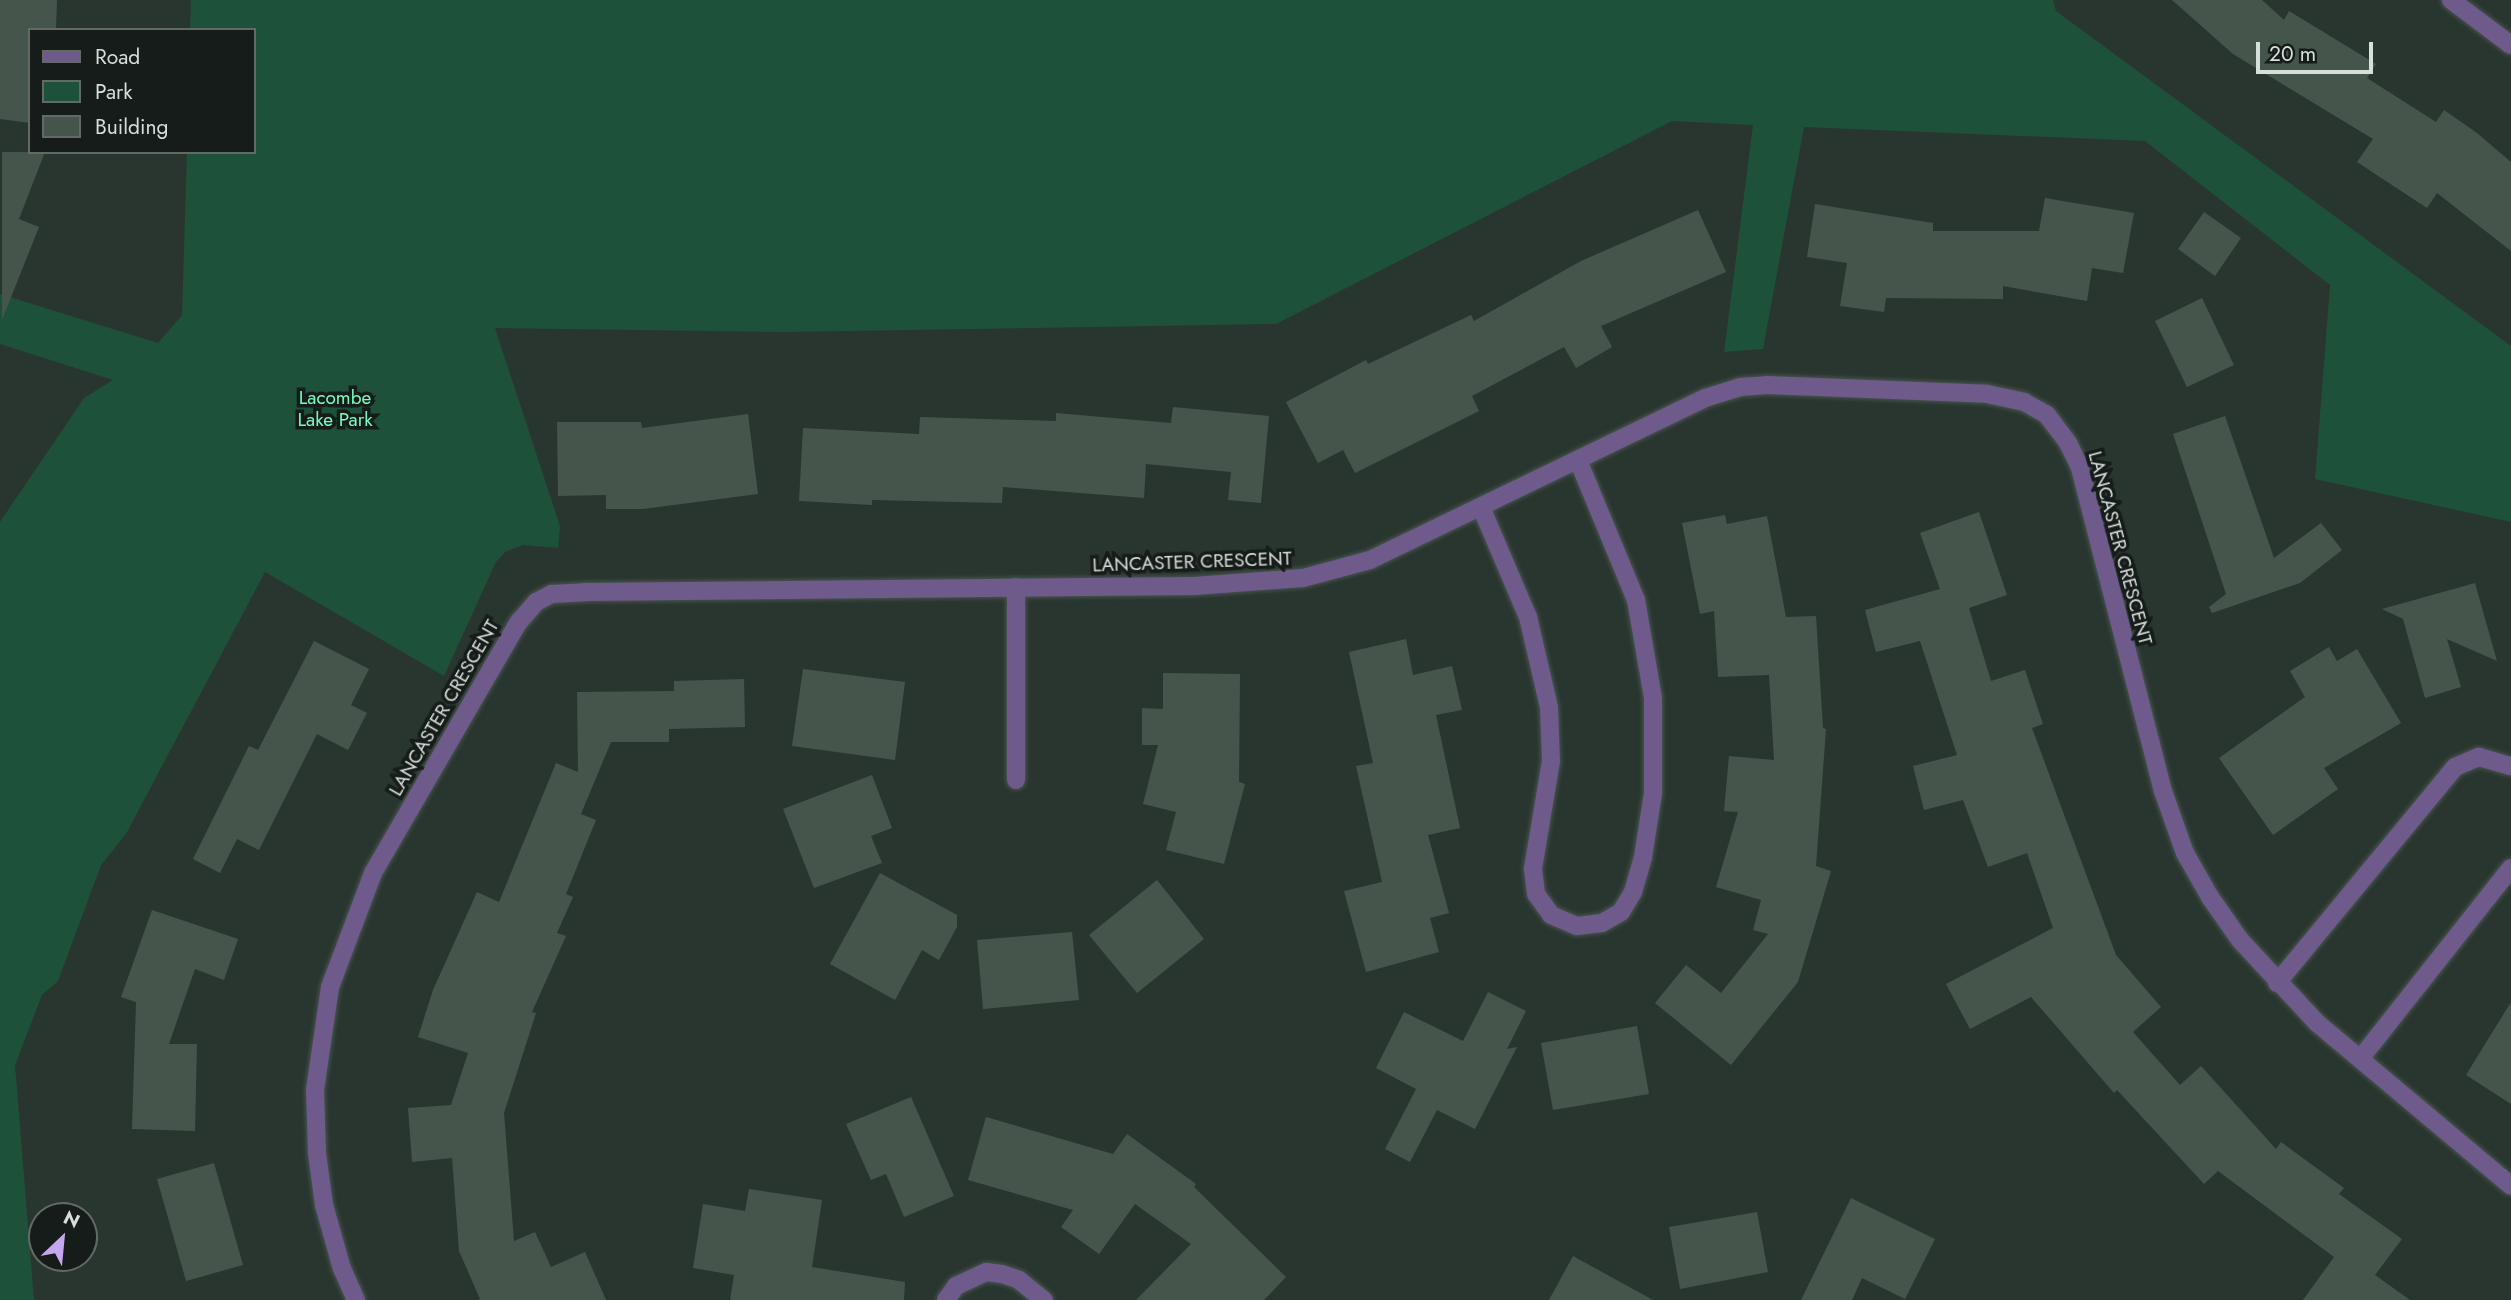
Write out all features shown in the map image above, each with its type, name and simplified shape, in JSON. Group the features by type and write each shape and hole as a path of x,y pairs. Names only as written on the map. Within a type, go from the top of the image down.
{"street":[{"path":"2451,0 2511,45"},
{"name":"LANCASTER CRESCENT","path":"356,1300 342,1269 324,1205 317,1153 315,1090 330,987 373,873 529,608 552,594 585,592 1194,586 1263,584 1303,578 1370,560 1705,398 1740,387 1767,385 1987,394 2024,401 2048,415 2068,443 2080,468 2162,791 2185,853 2240,940 2277,983 2317,1023 2511,1186"},
{"path":"1481,507 1528,617 1549,706 1551,761 1533,869 1536,894 1551,915 1577,926 1602,923 1621,912 1633,891 1643,857 1653,793 1653,698 1636,600 1578,460"},
{"path":"1016,587 1016,780"},
{"path":"2277,983 2455,767 2479,757 2511,766"},
{"path":"2360,1059 2511,868"},
{"path":"946,1300 956,1286 986,1272 1002,1273 1019,1280 1044,1300"}],"green space":[{"name":"Lacombe Lake Park","path":"191,0 2053,0 2056,11 2511,346 2511,522 2315,479 2330,285 2145,141 1804,127 1763,349 1724,352 1753,125 1672,121 1276,324 784,332 495,328 560,526 558,548 523,545 505,552 496,562 444,676 265,572 126,834 101,865 58,981 42,995 15,1065 28,1226 28,1272 32,1272 34,1300 0,1300 0,522 84,398 113,380 0,344 0,294 158,343 182,315 187,154 256,154 256,28 190,28"}],"building":[{"path":"0,0 57,0 56,28 28,28 28,123 0,119"},
{"path":"2172,0 2262,0 2284,20 2289,11 2376,64 2367,78 2436,122 2444,110 2477,133 2511,162 2511,251 2437,193 2427,208 2357,162 2373,139 2233,54"},
{"path":"2,152 44,154 19,219 39,227 2,320"},
{"path":"2045,198 2134,213 2123,273 2092,268 2087,301 2003,286 2003,299 1886,298 1884,312 1840,306 1847,263 1807,257 1815,204 1933,223 1933,231 2039,231"},
{"path":"1698,210 1726,272 1601,326 1612,347 1576,368 1564,347 1472,396 1479,411 1355,473 1343,450 1318,463 1286,402 1366,360 1368,364 1471,315 1474,321 1581,261"},
{"path":"2204,212 2241,238 2215,276 2178,249"},
{"path":"2202,298 2234,365 2187,387 2155,321"},
{"path":"1173,407 1269,416 1261,503 1228,500 1231,472 1146,464 1144,498 1003,487 1002,503 872,500 872,505 799,501 803,428 919,434 920,417 1056,421 1056,413 1171,423"},
{"path":"748,414 758,494 643,509 606,509 606,495 558,496 557,422 641,422 642,428"},
{"path":"2225,416 2274,558 2321,523 2342,550 2300,583 2212,613 2209,607 2226,594 2173,434"},
{"path":"1979,512 2007,595 1969,608 1991,681 2025,670 2043,724 2032,728 2116,955 2161,1007 2133,1032 2180,1085 2201,1066 2276,1149 2281,1142 2344,1188 2339,1194 2402,1239 2375,1275 2410,1300 2303,1300 2334,1257 2218,1171 2204,1184 2117,1090 2114,1093 2031,997 1970,1029 1946,984 2053,928 2027,853 1988,867 1963,800 1924,810 1913,766 1957,755 1920,641 1876,652 1865,610 1940,589 1920,533"},
{"path":"1725,515 1727,524 1767,516 1786,617 1816,616 1823,728 1826,729 1816,866 1831,871 1798,982 1731,1065 1655,1003 1686,965 1721,993 1768,934 1753,930 1761,900 1716,887 1738,812 1724,811 1729,756 1774,760 1769,675 1718,677 1714,611 1700,614 1682,523"},
{"path":"2475,583 2497,661 2447,639 2461,687 2425,698 2403,619 2382,609"},
{"path":"1406,639 1413,675 1452,666 1462,710 1436,715 1460,828 1428,835 1449,913 1430,918 1439,952 1366,972 1344,891 1382,882 1356,766 1373,763 1349,652"},
{"path":"314,641 369,669 351,705 367,713 348,750 317,734 259,850 237,839 220,873 193,859 249,746 258,750"},
{"path":"2329,647 2337,661 2357,649 2401,723 2324,768 2338,789 2273,835 2219,758 2305,697 2290,671"},
{"path":"803,669 905,682 895,760 792,746"},
{"path":"1163,673 1240,674 1239,782 1245,784 1224,864 1166,850 1176,812 1143,804 1158,745 1142,745 1142,708 1163,709"},
{"path":"744,679 745,727 669,729 669,742 611,742 581,814 596,820 566,894 573,897 557,933 566,936 532,1012 536,1013 504,1113 514,1241 535,1232 551,1267 585,1252 606,1300 477,1300 480,1299 459,1251 452,1158 412,1162 408,1108 451,1105 468,1053 418,1037 433,990 477,892 499,902 556,763 578,772 577,692 674,691 674,681"},
{"path":"872,775 892,828 871,836 882,863 814,888 783,809"},
{"path":"880,873 957,915 957,927 939,960 922,950 895,1000 830,964"},
{"path":"1157,880 1204,939 1137,993 1089,935"},
{"path":"152,910 238,939 224,980 195,969 169,1044 197,1044 195,1131 132,1129 136,1002 121,997"},
{"path":"1072,932 1079,1000 983,1009 977,940"},
{"path":"1488,992 1526,1011 1507,1049 1517,1047 1475,1129 1437,1110 1410,1162 1385,1149 1416,1089 1376,1068 1404,1012 1463,1041"},
{"path":"2511,1002 2511,1104 2466,1075"},
{"path":"1637,1026 1649,1094 1553,1110 1541,1043"},
{"path":"911,1097 954,1196 904,1217 886,1174 871,1180 846,1124"},
{"path":"986,1117 1113,1154 1127,1134 1196,1184 1194,1187 1286,1277 1264,1300 1136,1300 1191,1244 1135,1204 1099,1254 1061,1227 1073,1210 968,1180"},
{"path":"214,1163 243,1265 186,1281 157,1179"},
{"path":"749,1189 822,1200 812,1267 905,1282 904,1300 730,1300 734,1275 693,1268 703,1204 745,1211"},
{"path":"1851,1198 1935,1239 1905,1299 1862,1278 1852,1300 1801,1300"},
{"path":"1757,1212 1768,1272 1680,1289 1669,1227"},
{"path":"1573,1256 1653,1300 1549,1300"}]}
